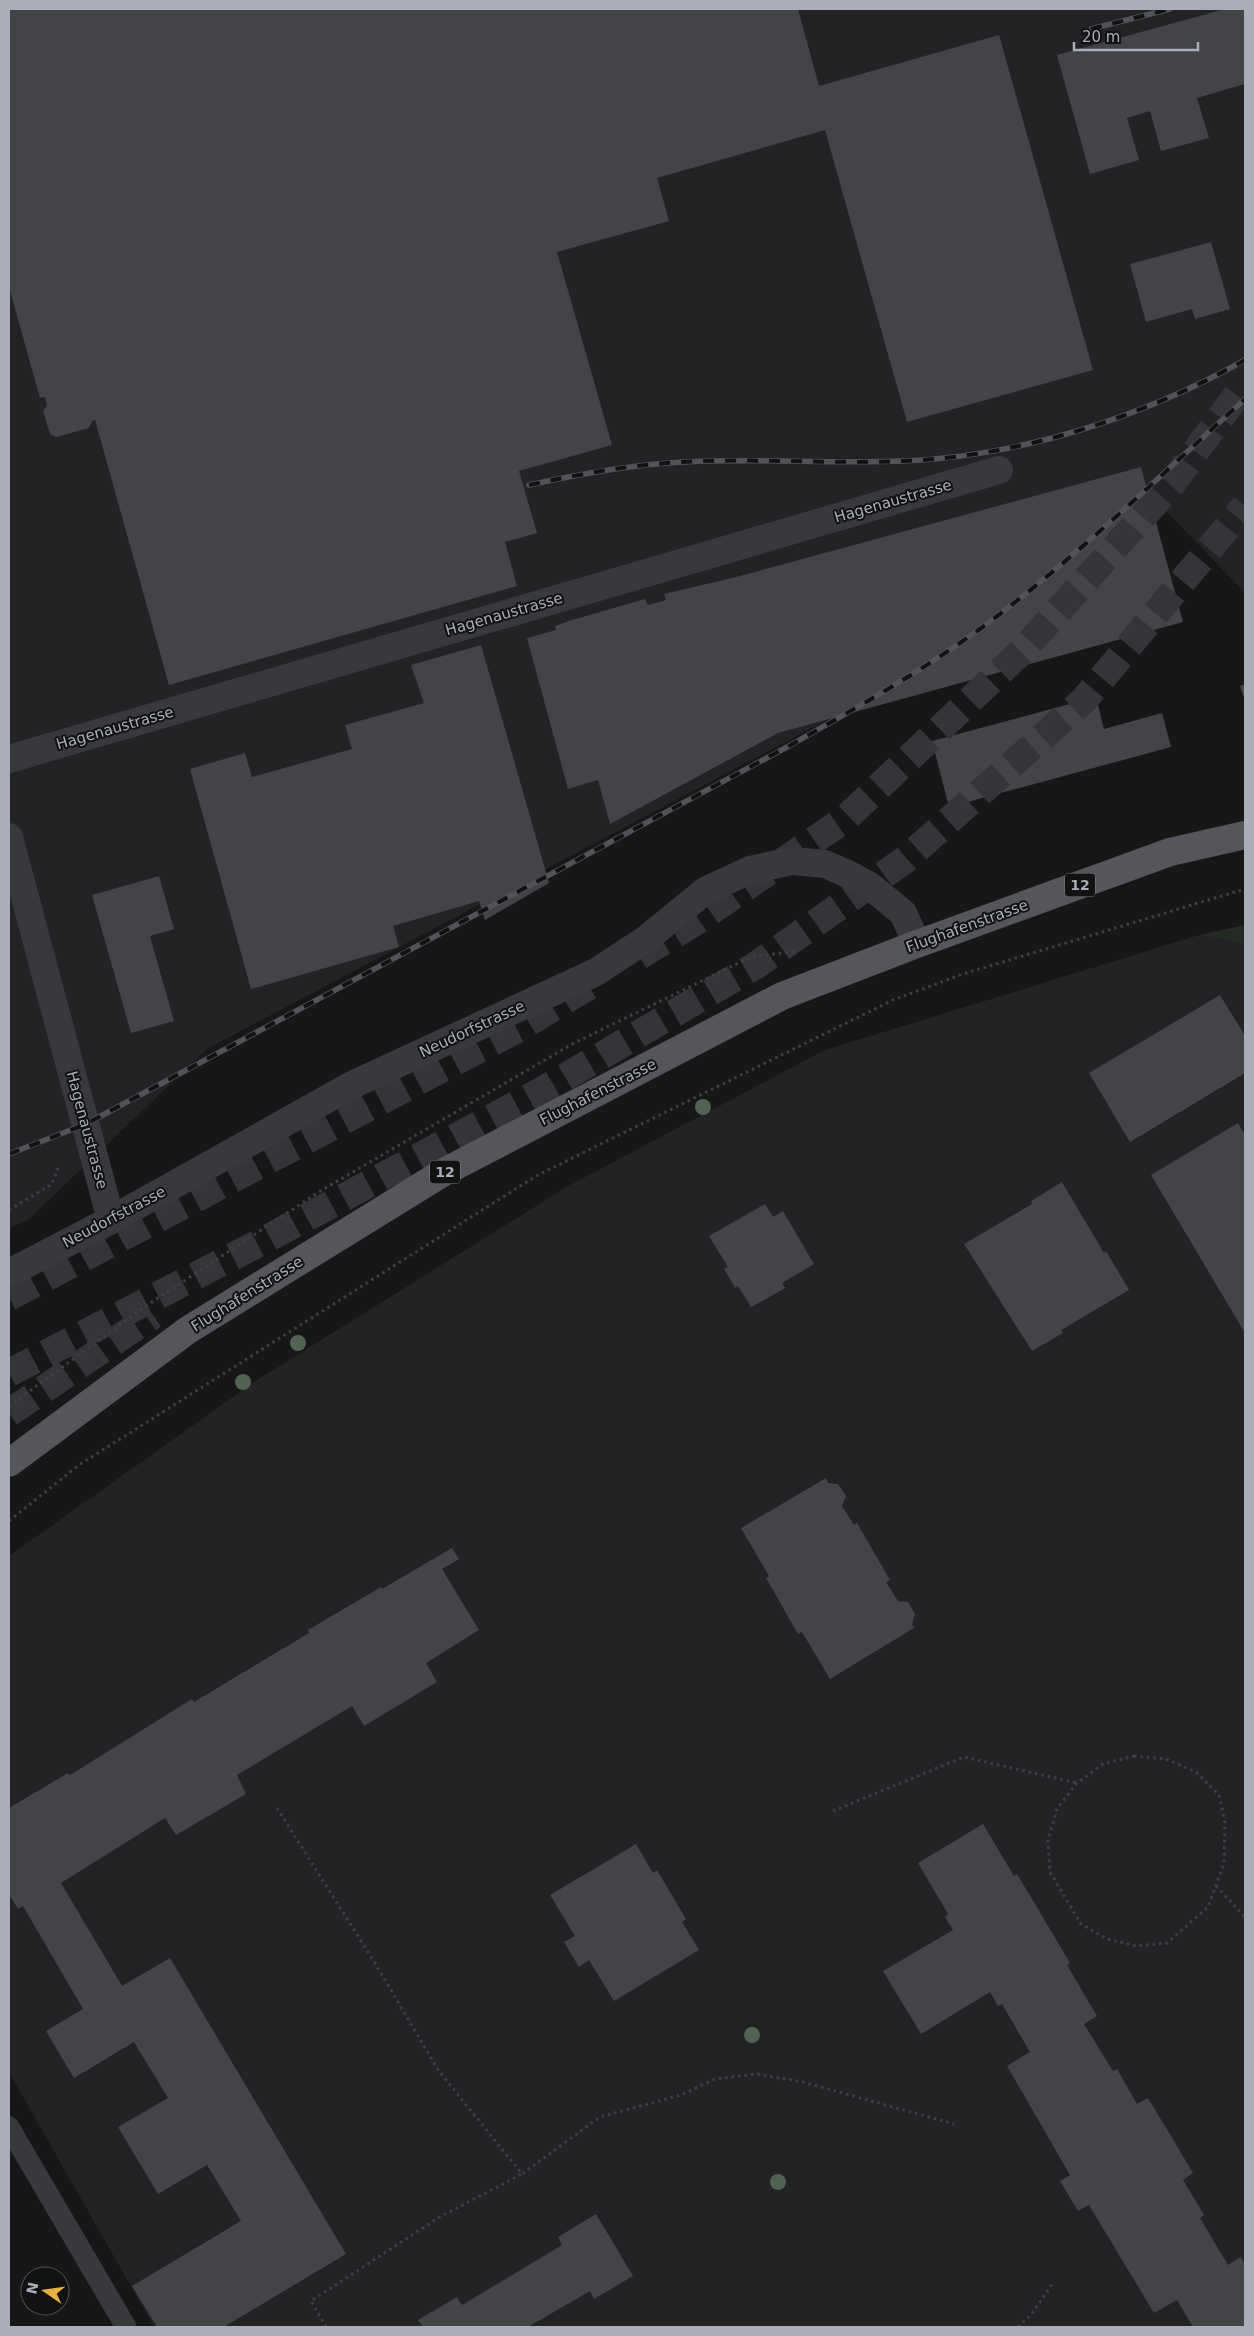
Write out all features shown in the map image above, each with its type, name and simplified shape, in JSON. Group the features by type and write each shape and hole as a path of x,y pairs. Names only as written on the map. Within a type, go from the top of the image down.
{"main road":[{"name":"Flughafenstrasse","path":"9,1463 188,1330 444,1172 782,996 917,944 1170,852 1245,835"}],"street":[{"name":"Hagenaustrasse","path":"9,759 999,470"},
{"name":"Hagenaustrasse","path":"9,837 111,1220"},
{"name":"Neudorfstrasse","path":"9,1273 111,1220 352,1085 596,972 645,940 705,891 750,870 792,862 825,864 870,886 903,913 917,944"}],"lane":[{"path":"9,2127 126,2327"}],"path":[{"path":"9,1521 79,1465 536,1176 893,1000 973,972 1245,889"},
{"path":"9,1406 146,1306 322,1190 574,1043 750,957"},
{"path":"9,1210 52,1184 60,1161"},
{"path":"1134,1756 1166,1759 1196,1772 1219,1795 1225,1823 1224,1863 1216,1886 1208,1907 1167,1943 1137,1946 1107,1939 1081,1924 1050,1872 1048,1840 1057,1809 1076,1783 1103,1764 1134,1756"},
{"path":"833,1811 964,1757 1076,1783"},
{"path":"277,1808 375,1964 438,2070 522,2174"},
{"path":"1216,1886 1245,1917"},
{"path":"326,2327 311,2301 438,2218 522,2174 600,2117 681,2095 715,2079 757,2074 803,2082 954,2124"},
{"path":"1018,2327 1031,2316 1053,2283"}],"shaded area":[{"path":"9,9 1245,9 1245,593 1167,512 1089,581 207,1049 29,1219 9,1229"},
{"path":"1245,925 1245,944 1199,935"},
{"path":"1199,935 1245,944 1245,2327 154,2327 9,2072 9,1556 254,1382 568,1186 825,1050"}],"building":[{"path":"9,9 798,9 819,86 999,35 1093,370 907,422 825,130 657,178 669,221 557,252 612,445 519,471 537,533 505,542 517,586 169,685 95,420 92,421 89,428 56,437 50,434 43,411 47,406 45,397 40,398 9,287"},
{"path":"1225,9 1245,9 1245,84 1197,98 1209,138 1161,151 1150,111 1127,118 1139,160 1090,174 1057,55"},
{"path":"1211,242 1230,309 1195,319 1192,309 1146,322 1130,264"},
{"path":"1141,467 1183,622 778,733 610,824 598,780 568,789 527,638 556,630 555,626 572,620 645,599 648,605 666,600 664,594 736,577"},
{"path":"481,645 549,883 485,920 479,901 393,926 399,947 251,989 190,769 245,753 252,777 352,749 345,725 424,703 411,665"},
{"path":"1245,684 1245,701 1240,686"},
{"path":"1096,697 1104,729 1162,713 1171,747 949,807 932,741"},
{"path":"159,876 174,929 150,936 174,1021 131,1033 92,895"},
{"path":"1220,995 1245,1036 1245,1073 1130,1142 1089,1073"},
{"path":"1238,1123 1245,1135 1245,1333 1151,1175"},
{"path":"1062,1182 1104,1253 1106,1251 1129,1290 1061,1330 1063,1333 1032,1351 964,1244 1032,1204 1031,1201"},
{"path":"765,1204 773,1217 783,1211 814,1264 782,1283 785,1288 751,1307 738,1286 735,1288 724,1269 728,1267 709,1236"},
{"path":"826,1478 828,1483 838,1484 846,1496 842,1506 854,1525 857,1523 890,1580 886,1582 898,1601 908,1602 915,1614 912,1624 914,1628 830,1679 802,1632 798,1634 766,1578 769,1576 741,1528"},
{"path":"452,1548 459,1559 442,1569 479,1630 426,1663 437,1682 364,1726 352,1706 237,1775 246,1794 176,1835 165,1818 61,1883 122,1986 170,1958 346,2254 224,2327 157,2327 132,2286 241,2221 207,2165 158,2194 118,2127 168,2098 134,2042 74,2078 46,2031 83,2009 23,1906 18,1909 9,1894 9,1808 68,1773 70,1775 192,1699 194,1702 309,1633 308,1630"},
{"path":"983,1824 1014,1876 1017,1874 1044,1919 1070,1963 1067,1965 1097,2016 1084,2024 1113,2071 1117,2069 1137,2104 1148,2098 1171,2136 1193,2173 1183,2180 1204,2215 1200,2218 1228,2265 1241,2257 1245,2265 1245,2327 1193,2327 1177,2300 1154,2313 1089,2205 1078,2211 1060,2181 1070,2175 1007,2066 1030,2052 1002,2004 998,2006 990,1992 921,2034 883,1971 953,1930 945,1917 948,1914 918,1863"},
{"path":"636,1844 653,1873 657,1870 686,1919 682,1922 699,1950 614,2001 589,1960 579,1967 564,1942 575,1936 550,1895"},
{"path":"596,2214 633,2276 594,2299 590,2291 528,2327 423,2327 418,2320 457,2297 462,2305 562,2245 558,2237"}],"tunnel":[{"path":"639,956 692,924 845,819 1023,650 1171,485 1245,384"},
{"path":"9,1373 259,1243 536,1094 755,966 906,859 1084,700 1245,506"},
{"path":"9,1297 519,1028 589,986"},
{"path":"9,1413 153,1315"}],"railway":[{"path":"1091,29 1170,9"},
{"path":"529,485 605,470 663,463 710,461 904,461 948,458 993,451 1037,442 1123,416 1165,399 1245,360"},
{"path":"9,1154 86,1124 789,746 892,686 968,638 1057,568 1245,399"}]}
